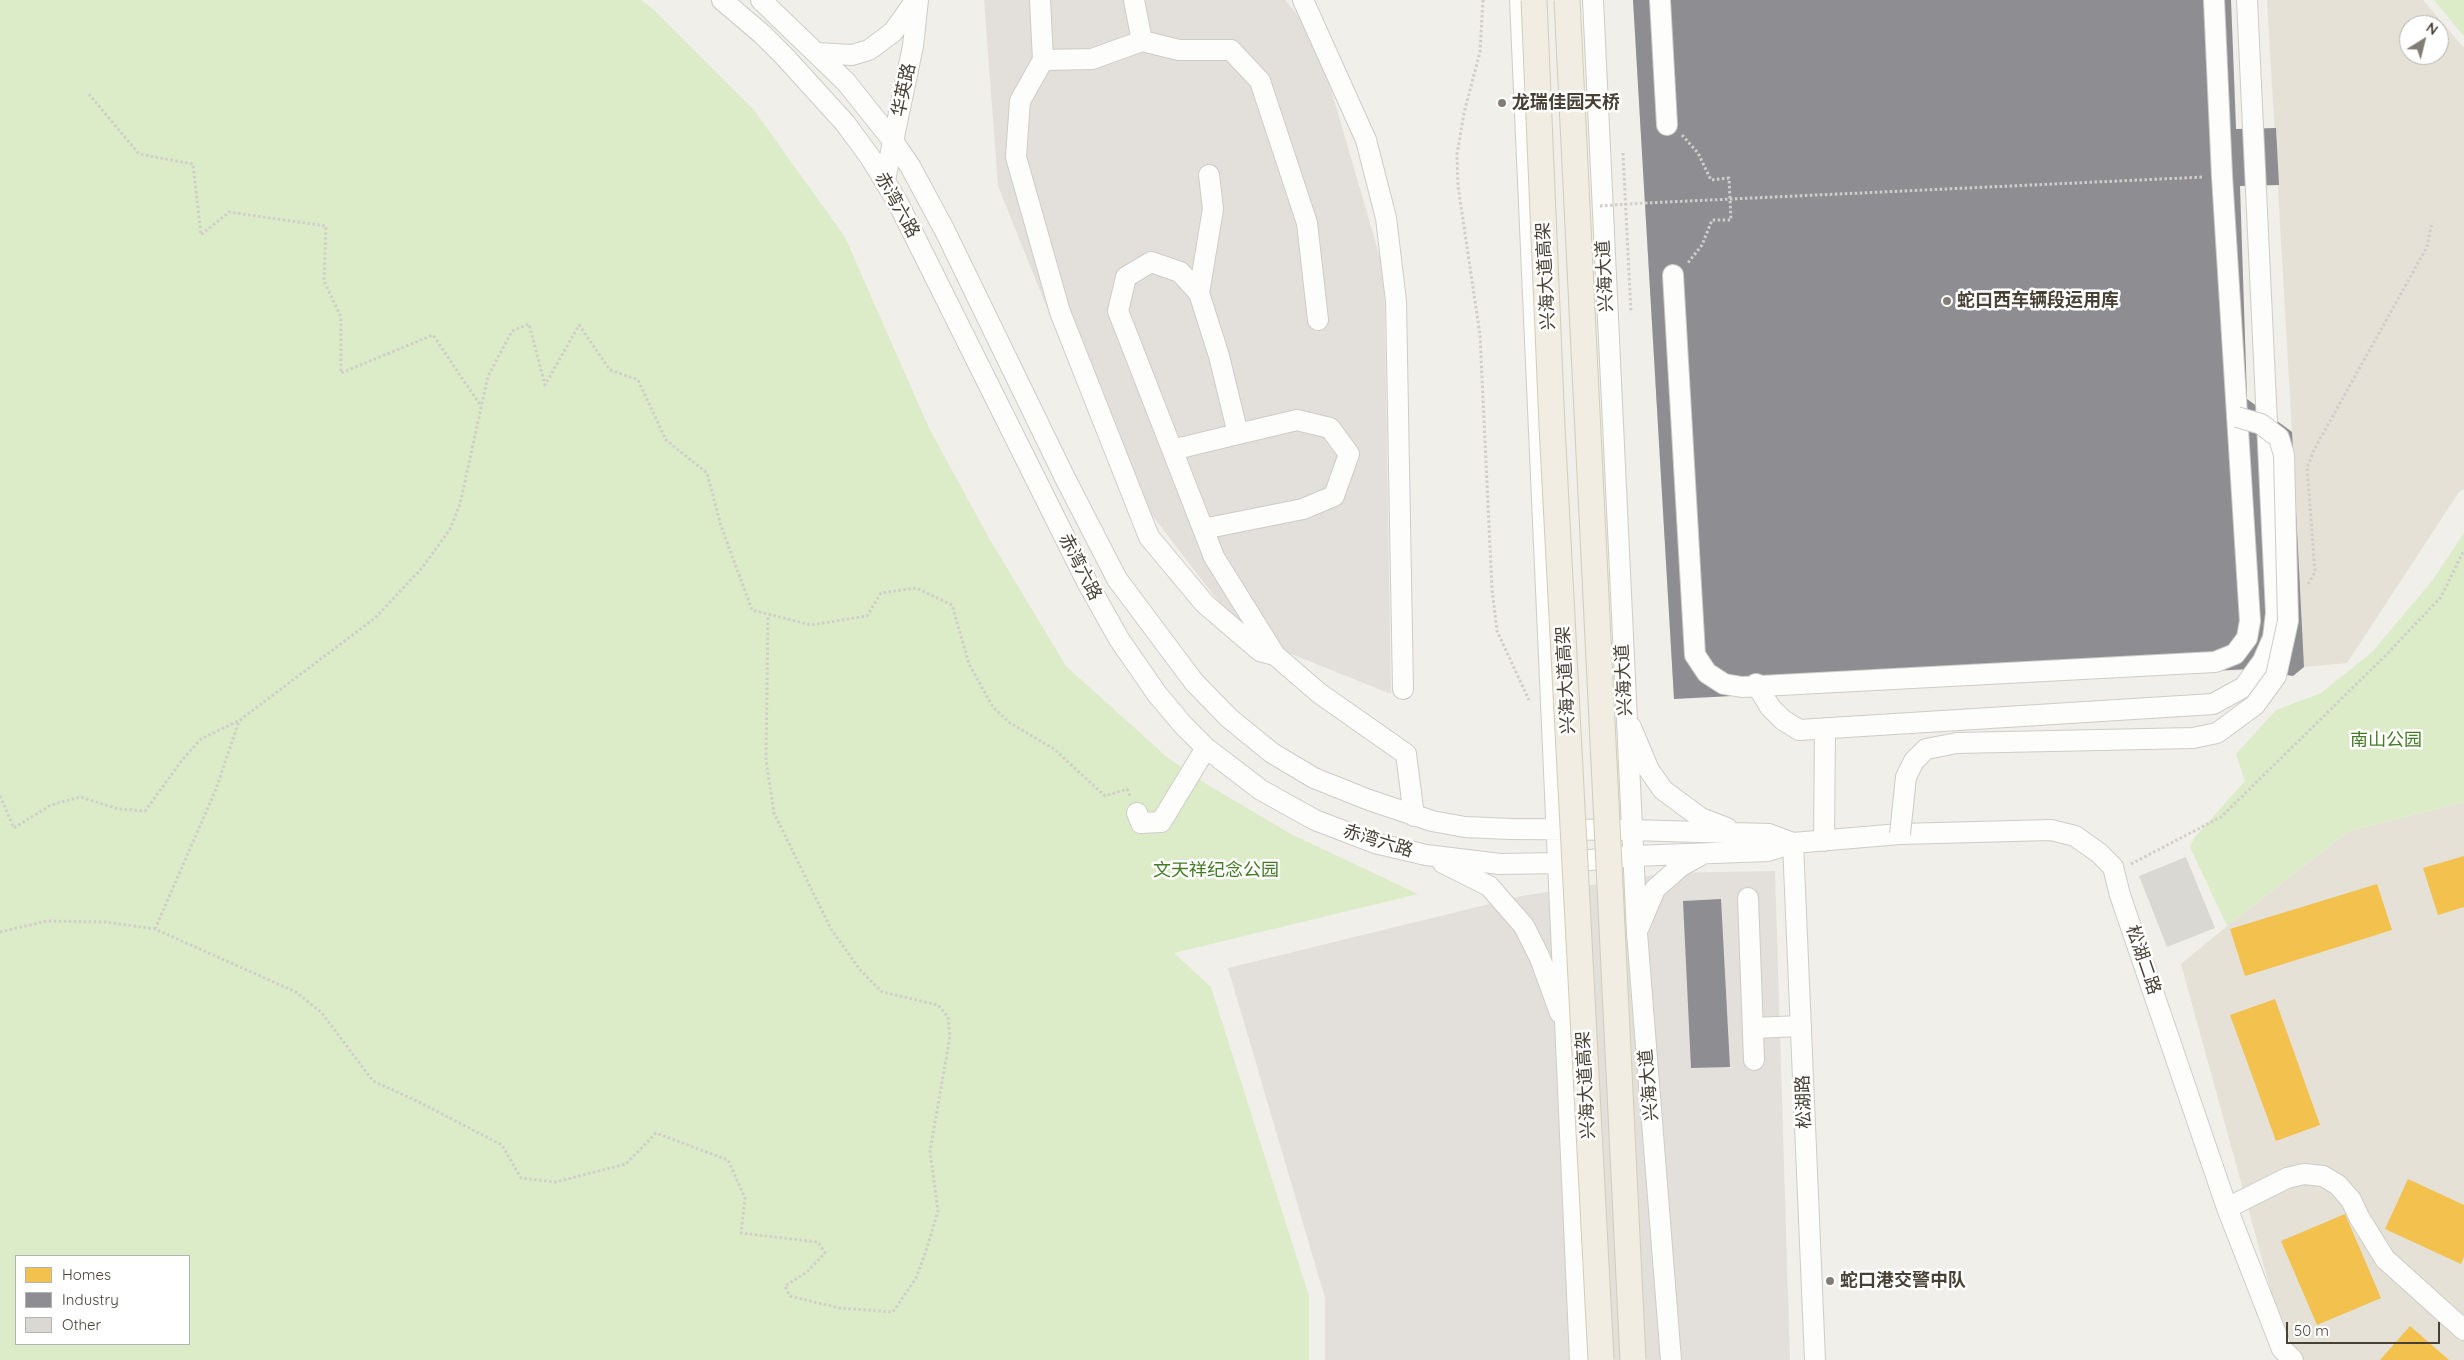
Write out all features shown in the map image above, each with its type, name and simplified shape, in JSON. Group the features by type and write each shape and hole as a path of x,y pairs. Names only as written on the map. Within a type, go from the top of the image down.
{"main road":[{"name":"兴海大道高架","path":"1534,0 1552,426 1601,1360"},
{"name":"兴海大道高架","path":"1568,0 1632,1360"}],"street":[{"name":"赤湾六路","path":"722,0 762,34 826,101 870,157 884,180 1087,582 1119,639 1157,694 1183,725 1206,748 1261,790 1315,820 1375,842 1426,855 1500,864 1558,863 1633,856"},
{"name":"赤湾六路","path":"760,0 817,52 846,82 893,141 910,166 944,229 1065,478 1117,579 1154,631 1194,682 1229,718 1272,753 1314,778 1414,816 1465,827 1631,830"},
{"name":"华英路","path":"884,180 913,46 917,0"},
{"path":"817,52 852,55 869,50 893,32 917,0"},
{"path":"1040,0 1043,60 1020,101 1016,158 1060,312 1149,537 1206,604 1260,651 1275,655"},
{"path":"1134,0 1142,41"},
{"path":"1303,0 1366,140 1386,218 1396,301 1403,690"},
{"path":"1520,0 1580,1360"},
{"name":"兴海大道","path":"1593,0 1631,830 1637,933 1671,1360"},
{"path":"1660,0 1667,125"},
{"path":"1673,275 1695,655 1707,673 1724,684 1742,687 2216,662 2235,654 2247,638 2250,621 2222,176 2214,0"},
{"path":"1756,684 1770,708 1782,720 1799,730 2213,704 2244,687 2263,661 2273,638 2275,598 2246,0"},
{"path":"1043,60 1092,60 1142,41 1179,50 1231,50 1260,81 1307,223 1318,320"},
{"path":"1199,293 1213,209 1209,175"},
{"path":"1238,434 1219,356 1199,293 1180,272 1151,262 1126,277 1118,311 1214,557 1275,655 1319,692 1406,754 1414,816"},
{"path":"1900,834 1906,777 1914,761 1926,749 1957,743 2193,738 2217,732 2255,705 2276,676 2288,621 2284,455 2279,438 2267,428 2261,424 2237,417"},
{"path":"1172,450 1297,420 1330,428 1349,454 1334,496 1303,509 1203,528"},
{"path":"1625,712 1649,770 1663,790 1701,818 1741,834"},
{"path":"1824,841 1825,728"},
{"path":"1137,813 1141,823 1161,822 1206,748"},
{"path":"1631,830 1769,834 1794,843"},
{"name":"松湖二路","path":"1794,843 1900,834 2051,830 2075,836 2088,844 2113,868 2227,1208 2282,1349 2293,1360"},
{"path":"1633,856 1768,851 1794,843"},
{"name":"松湖路","path":"1794,843 1815,1360"},
{"path":"1637,933 1646,907 1656,889 1681,866 1702,854"},
{"path":"1426,855 1489,886 1524,926 1540,958 1567,1032"},
{"path":"1748,898 1754,1060"},
{"path":"1753,1028 1801,1026"},
{"path":"2227,1208 2287,1178 2304,1174 2323,1176 2338,1185 2351,1200 2359,1218 2385,1259 2464,1330"}],"path":[{"path":"1483,0 1480,52 1464,113 1457,154 1458,186 1480,335 1492,589 1497,631 1529,700 1530,709"},
{"path":"89,94 138,154 193,164 201,235 229,212 326,226 324,280 341,317 341,373 433,335 482,406"},
{"path":"1667,125 1679,132 1698,152 1710,180 1729,178 1731,220 1712,220 1702,245 1694,257 1673,275"},
{"path":"1622,153 1631,313"},
{"path":"1645,203 2222,176"},
{"path":"2275,598 2294,596 2306,590 2315,572 2307,468 2315,448 2427,246 2432,222"},
{"path":"0,796 14,828 51,805 80,797 119,809 145,811 183,759 201,739 240,720 375,618 422,568 450,529 460,504 488,376 512,331 529,324 545,384 579,325 610,370 638,380 666,440 707,473 721,526 727,536 752,610 811,625 867,616 880,593 916,588 952,605 969,664 993,707 1010,723 1054,749 1105,796 1127,789 1137,813"},
{"path":"2113,868 2132,863 2221,817 2386,656 2441,597 2464,550"},
{"path":"0,932 47,921 105,922 155,929 296,992 322,1013 373,1081 417,1101 502,1145 521,1178 556,1182 626,1164 656,1133 728,1160 745,1198 740,1233 818,1242 825,1253 807,1272 785,1286 790,1296 838,1308 893,1312 916,1278 938,1211 930,1151 950,1036 948,1017 938,1005 882,992 860,970 831,929 774,812 766,760 768,615"},
{"path":"155,929 216,789 240,720"}],"shaded area":[{"path":"984,0 1285,0 1316,38 1384,271 1391,694 1244,635 1106,455 998,186"},
{"name":"蛇口西车辆段运用库","path":"1633,0 2231,0 2247,399 2292,431 2267,0 2423,0 2436,15 2399,15 2399,65 2449,65 2449,30 2464,48 2464,489 2459,492 2347,663 2304,667 1674,699"},
{"path":"2464,802 2464,1360 2300,1360 2286,1346 2181,964 2349,831"},
{"path":"1775,871 1790,1360 1325,1360 1325,1298 1228,968 1522,896 1666,873"}],"green space":[{"name":"文天祥纪念公园","path":"0,0 641,0 652,8 754,110 845,237 929,428 989,538 1066,666 1168,758 1208,785 1291,834 1418,894 1174,953 1211,987 1309,1296 1309,1360 0,1360"},
{"path":"2434,0 2464,0 2464,36 2449,18 2449,15 2446,15"},
{"name":"南山公园","path":"2464,533 2464,802 2349,831 2227,926 2190,847 2194,838 2245,781 2236,754 2276,710 2321,693 2372,652 2432,581"}],"building: Homes":[{"path":"1688,0 1748,0 1755,131 1695,134"},
{"path":"1842,0 1895,0 1898,66 2065,61 2067,112 1847,120"},
{"path":"2131,0 2190,0 2195,110 2136,112"},
{"path":"2204,235 2211,413 2151,415 2144,237"},
{"path":"2050,240 2059,392 2007,395 2001,303 1837,312 1834,252"},
{"path":"1764,260 1772,435 1708,438 1700,263"},
{"path":"2217,466 2226,652 2023,661 2014,475 2074,472 2081,612 2164,609 2157,469"},
{"path":"1919,479 1930,668 1722,678 1712,491 1773,488 1781,625 1865,620 1858,482"},
{"path":"2464,856 2464,907 2438,915 2423,868"},
{"path":"2377,884 2392,930 2245,976 2230,929"},
{"path":"2275,999 2320,1125 2276,1141 2230,1015"},
{"path":"2408,1179 2464,1205 2464,1257 2461,1264 2385,1229"},
{"path":"2345,1214 2381,1298 2317,1325 2281,1241"},
{"path":"2410,1326 2449,1360 2380,1360"}],"building: Industry":[{"name":"蛇口西车辆段运用库","path":"1633,0 2231,0 2236,129 2276,128 2279,185 2240,186 2247,399 2292,432 2304,667 2293,676 2249,669 1674,699"},
{"path":"1721,899 1730,1067 1691,1068 1683,901"}],"building: Other":[{"path":"2186,857 2215,928 2167,947 2139,876"}],"place":[{"name":"龙瑞佳园天桥","path":"1502,103"},
{"name":"蛇口西车辆段运用库","path":"1947,301"},
{"name":"蛇口港交警中队","path":"1830,1281"}]}
